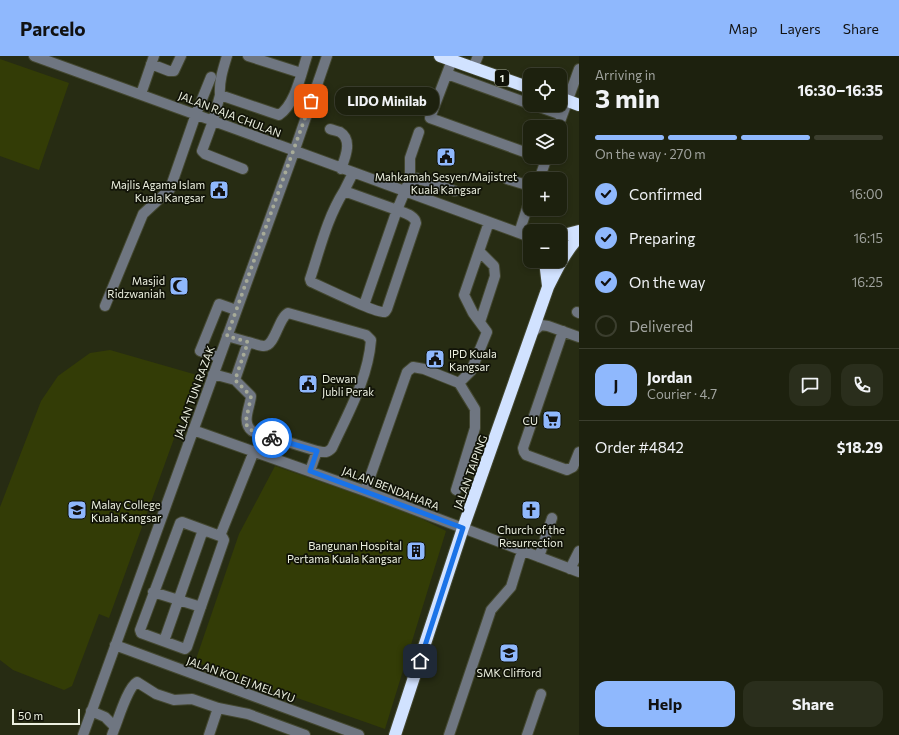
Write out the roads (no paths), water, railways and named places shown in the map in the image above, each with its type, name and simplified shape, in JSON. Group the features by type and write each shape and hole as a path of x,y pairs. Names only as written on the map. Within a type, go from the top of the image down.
{"highway":[{"name":"1","path":"440,56 523,86"},
{"path":"567,101 579,105"},
{"path":"567,235 579,232"},
{"path":"567,247 579,237"},
{"path":"546,268 548,287"},
{"path":"548,287 558,268"},
{"name":"JALAN TAIPING","path":"395,735 463,528 534,332 548,287"}],"street":[{"name":"JALAN RAJA CHULAN","path":"34,56 523,234"},
{"path":"140,94 153,60 169,71 174,71 181,56"},
{"path":"227,56 222,73 220,95 214,121 202,149 203,153 243,169"},
{"path":"248,56 301,73"},
{"path":"220,95 279,114 285,111 291,103 307,56"},
{"name":"JALAN TUN RAZAK","path":"83,735 294,152 327,56"},
{"path":"473,68 478,56"},
{"path":"452,60 430,118 523,151"},
{"path":"567,94 579,69"},
{"path":"447,74 523,101"},
{"path":"105,306 143,214 170,190 196,114 211,77"},
{"path":"554,112 562,115"},
{"path":"560,120 562,112"},
{"path":"330,129 340,132 346,139 348,147 341,169"},
{"path":"407,192 410,179 410,158 419,132"},
{"path":"344,191 397,210 413,217 416,220 416,224 387,309 383,313 311,282 310,279 336,203 354,173"},
{"path":"364,305 397,210 416,178 455,191"},
{"path":"507,178 523,184"},
{"path":"459,383 471,371 487,332 473,313 464,295 489,222"},
{"path":"479,251 494,266 494,276 480,322"},
{"path":"219,357 200,350 219,304 236,310"},
{"path":"541,310 543,320 548,326"},
{"path":"213,374 235,380 251,396 246,417 248,429 325,453 329,452 332,448 362,381 370,351 371,340 366,335 288,313 283,316 272,342 268,345 263,346 227,336"},
{"path":"534,332 541,326 548,326 579,337"},
{"path":"563,331 524,448 524,452 526,455 567,470 573,467 579,452"},
{"path":"235,380 248,342"},
{"path":"365,491 407,372 413,367 424,369 459,383 475,409 475,428 456,490"},
{"name":"JALAN BENDAHARA","path":"193,430 365,491 575,571"},
{"path":"220,536 254,451"},
{"path":"310,471 317,451"},
{"path":"539,557 552,518"},
{"path":"182,522 220,536 224,540 186,648 140,632 153,592 180,523 182,522"},
{"path":"164,641 203,530"},
{"path":"575,571 579,550"},
{"path":"449,735 490,610 511,587 522,551"},
{"path":"153,592 201,607"},
{"name":"JALAN KOLEJ MELAYU","path":"115,645 359,735"},
{"path":"114,731 128,694 134,683 137,682 156,694 174,700 192,699 218,708 248,714 305,735"},
{"path":"527,735 541,694"},
{"path":"209,735 218,708"},
{"path":"91,711 105,717 114,731"}],"place":[{"name":"LIDO Minilab","path":"311,101"},
{"name":"Mahkamah Sesyen/Majistret Kuala Kangsar","path":"446,157"},
{"name":"Majlis Agama Islam Kuala Kangsar","path":"219,190"},
{"name":"Masjid Ridzwaniah","path":"179,286"},
{"name":"IPD Kuala Kangsar","path":"435,359"},
{"name":"Dewan Jubli Perak","path":"308,384"},
{"name":"CU","path":"552,420"},
{"name":"Malay College Kuala Kangsar","path":"77,510"},
{"name":"Church of the Resurrection","path":"531,510"},
{"name":"Bangunan Hospital Pertama Kuala Kangsar","path":"416,551"},
{"name":"SMK Clifford","path":"509,653"}]}
